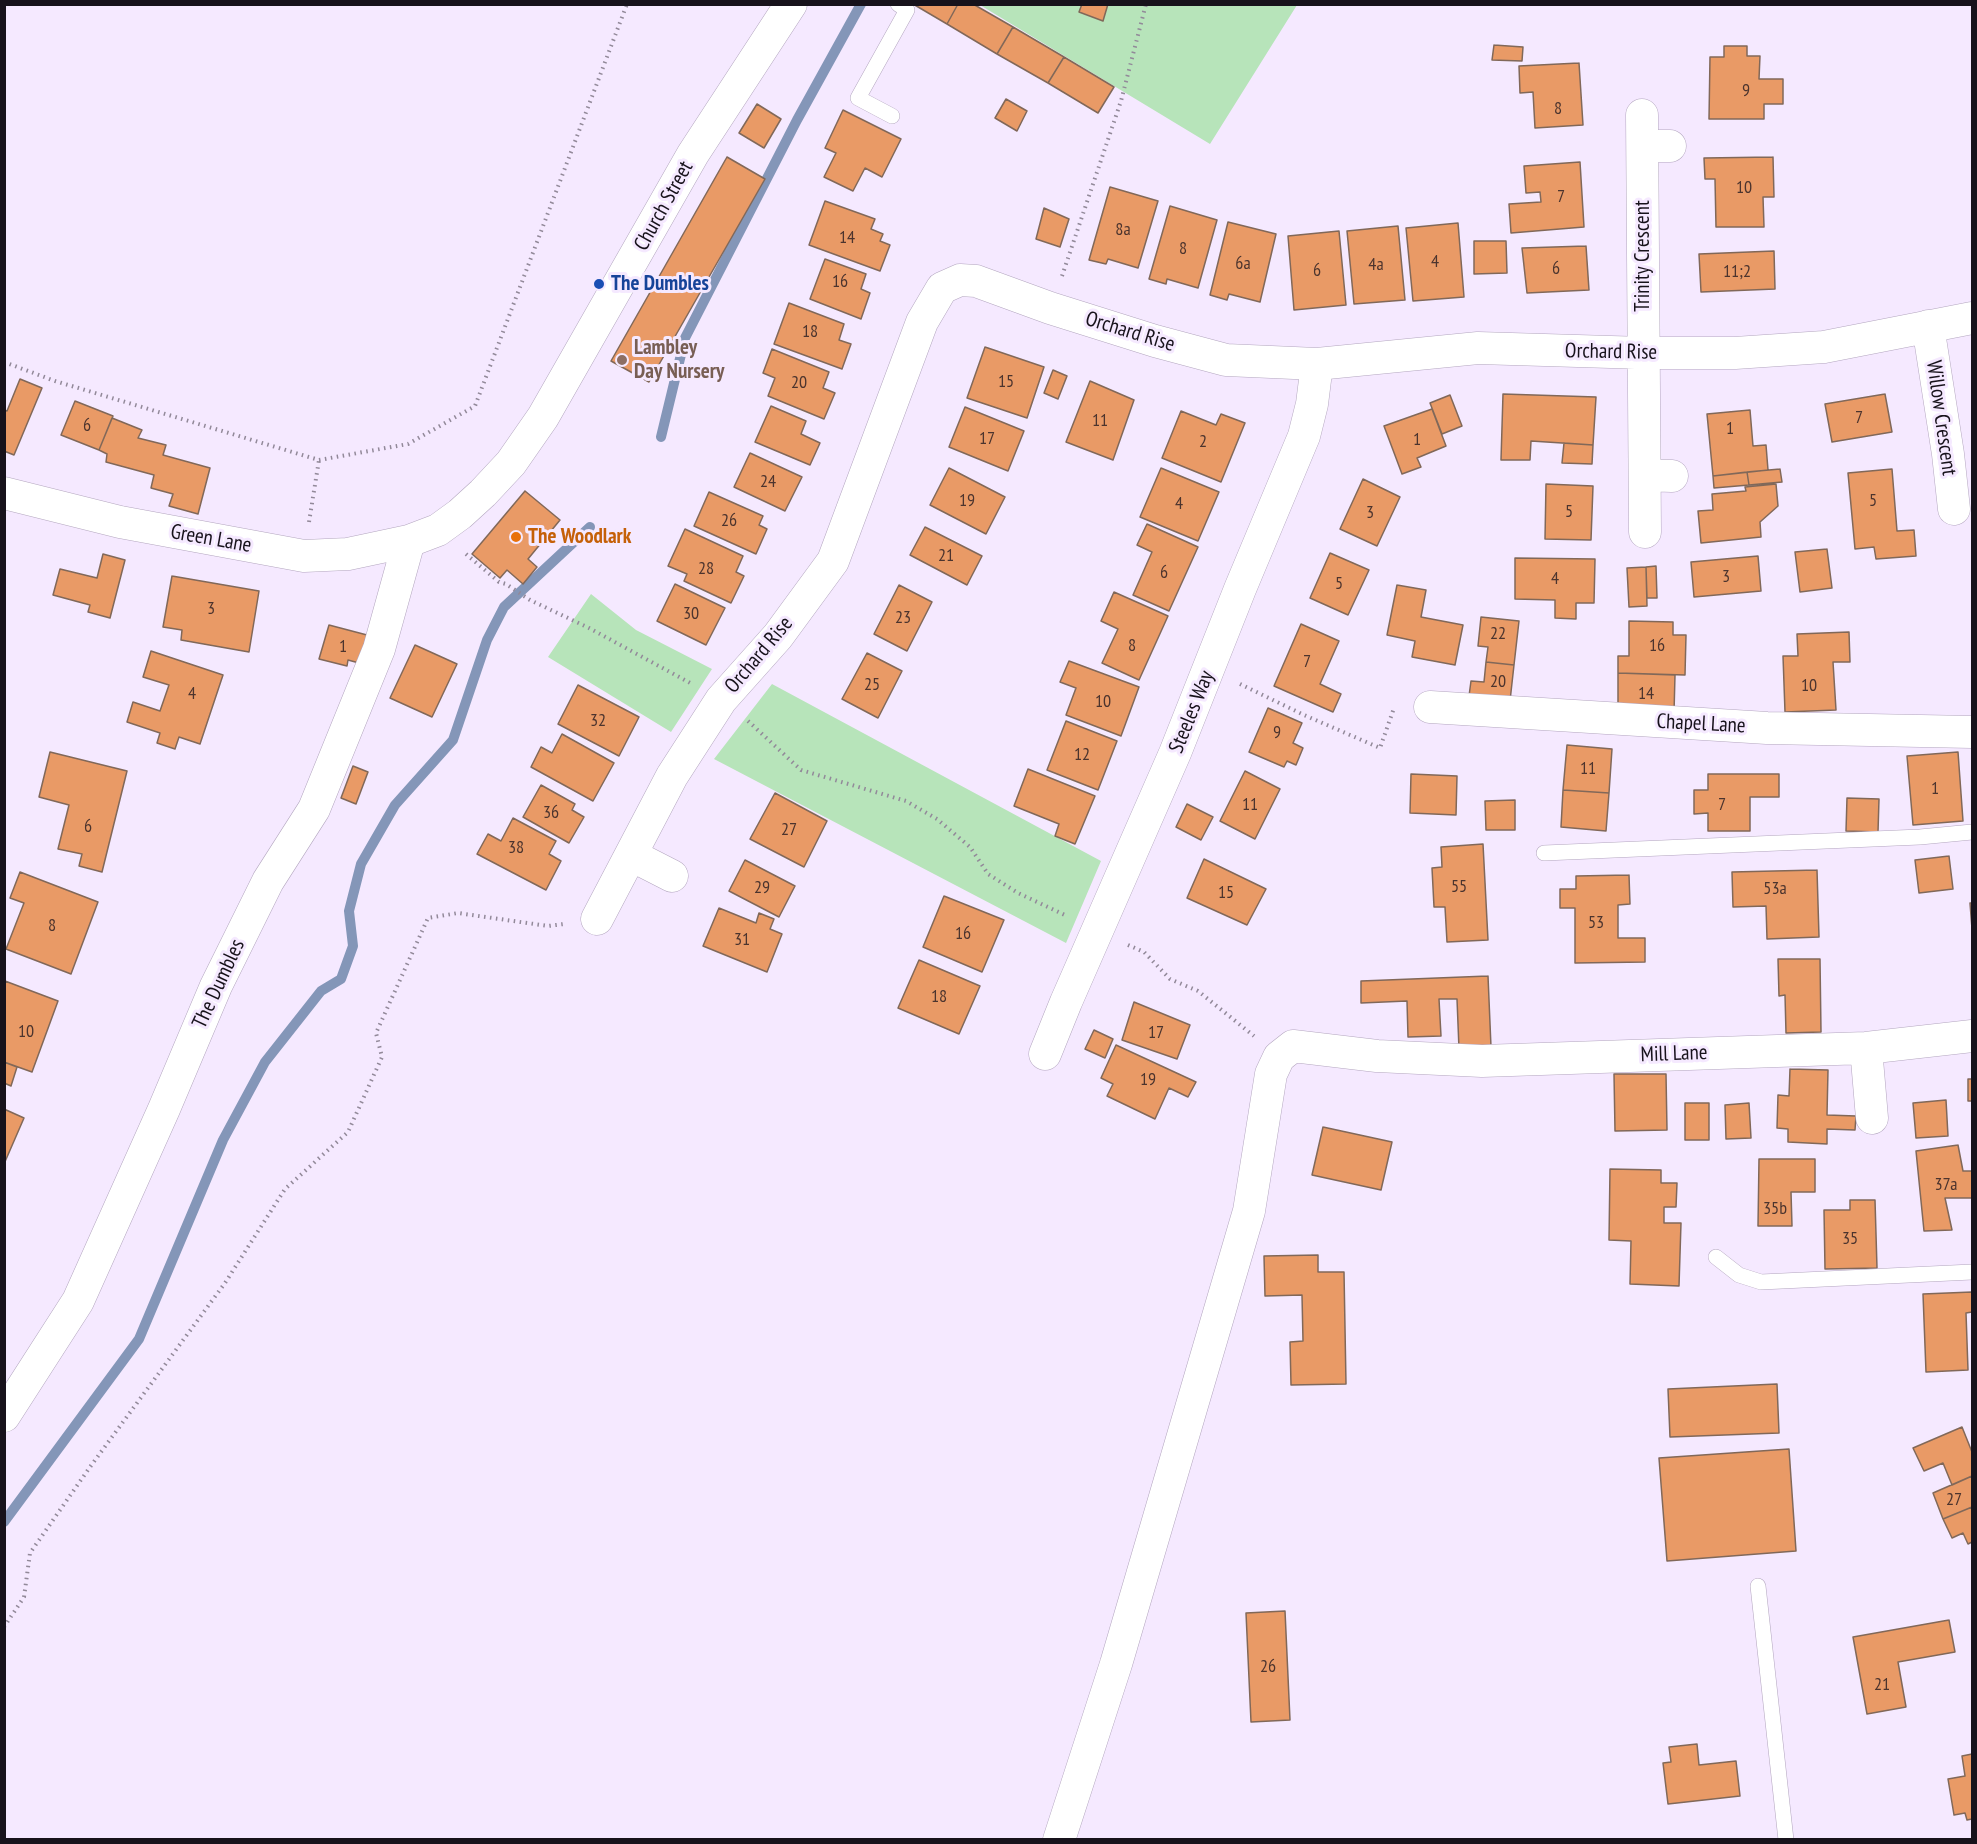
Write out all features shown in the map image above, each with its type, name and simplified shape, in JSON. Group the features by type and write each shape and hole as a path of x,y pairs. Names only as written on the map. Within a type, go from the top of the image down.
{"street":[{"name":"Church Street","path":"422,536 460,514 497,478 511,463 543,417 693,154 791,4"},
{"name":"Trinity Crescent","path":"1645,532 1658,476 1644,353 1652,135"},
{"name":"Orchard Rise","path":"597,919 672,776 721,700 778,636 833,561 922,322 942,288 960,280 976,281 1050,308 1155,341 1226,360 1317,364 1478,348 1735,353 1824,347 1972,318"},
{"name":"Willow Crescent","path":"1928,326 1948,454 1953,509"},
{"name":"Steeles Way","path":"1045,1054 1175,753 1240,588 1304,436 1312,404 1317,364"},
{"name":"Green Lane","path":"4,493 120,522 304,556 348,554 422,536"},
{"name":"The Dumbles","path":"5,1416 78,1301 216,986 268,881 314,809 422,536"},
{"name":"Chapel Lane","path":"1430,707 1767,728 1972,732"},
{"path":"631,855 672,876"},
{"name":"Mill Lane","path":"1279,1057 1293,1046 1377,1056 1482,1061 1866,1048 1972,1035"},
{"path":"1866,1048 1872,1118"},
{"path":"1059,1839 1116,1664 1249,1211 1271,1074 1279,1057"}],"lane":[{"path":"892,116 858,98 908,10 898,4"},
{"path":"1544,853 1920,837 1972,832"},
{"path":"1716,1257 1739,1275 1761,1282 1972,1272"},
{"path":"1758,1586 1786,1839"}],"path":[{"path":"4,362 55,381 319,460 408,444 475,406 627,4"},
{"path":"1050,308 1121,101 1146,4"},
{"path":"304,556 319,460"},
{"path":"422,536 530,600 589,628 721,700 742,715 801,770 906,801 937,819 970,847 988,874 1018,892 1097,931"},
{"path":"1210,669 1304,715 1380,748 1396,700 1430,707"},
{"path":"4,1627 24,1597 30,1554 90,1467 225,1283 285,1189 348,1132 382,1057 376,1033 428,918 458,913 548,926 597,919"},
{"path":"1132,947 1144,951 1170,980 1198,991 1279,1057"}],"green space":[{"path":"980,5 1297,5 1210,144"},
{"path":"591,594 636,630 712,669 671,732 548,657"},
{"path":"772,684 1101,861 1066,943 714,759"}],"building":[{"path":"913,4 958,4 947,24"},
{"path":"958,4 973,4 1013,27 997,54 947,24"},
{"path":"1082,4 1108,4 1103,21 1079,12"},
{"path":"1013,27 1064,57 1048,83 997,54"},
{"path":"1494,45 1523,47 1522,61 1492,60"},
{"path":"1724,46 1747,46 1747,56 1760,56 1759,79 1783,79 1783,104 1764,104 1764,119 1709,119 1710,57 1724,57"},
{"path":"1064,57 1114,87 1098,113 1048,83"},
{"path":"1579,63 1583,125 1535,128 1533,92 1520,93 1519,66"},
{"path":"1006,99 1027,111 1017,131 995,118"},
{"path":"757,104 781,119 764,148 739,133"},
{"path":"843,110 901,139 882,177 865,168 853,191 824,177 836,153 825,148"},
{"path":"727,157 765,179 649,382 611,361"},
{"path":"1773,157 1774,197 1763,197 1764,227 1716,227 1715,179 1705,179 1704,158"},
{"path":"1580,162 1584,227 1511,233 1509,204 1541,202 1540,192 1526,193 1524,166"},
{"path":"1110,187 1158,201 1138,268 1108,259 1106,264 1089,260"},
{"path":"825,201 875,219 871,229 883,234 880,241 890,245 880,271 809,245"},
{"path":"1170,206 1217,220 1198,288 1167,279 1166,284 1149,279"},
{"path":"1044,208 1069,219 1060,247 1036,239"},
{"path":"1228,222 1276,234 1260,302 1229,294 1227,300 1210,295"},
{"path":"1458,223 1464,297 1413,301 1406,228"},
{"path":"1398,226 1405,300 1354,304 1347,231"},
{"path":"1339,231 1346,305 1294,310 1288,236"},
{"path":"1474,241 1506,241 1507,273 1474,274"},
{"path":"1586,246 1589,290 1527,293 1522,248"},
{"path":"1774,251 1775,289 1701,292 1699,254"},
{"path":"825,259 866,274 861,289 870,293 861,319 810,299"},
{"path":"789,303 844,324 839,340 851,344 842,369 774,344"},
{"path":"985,347 1044,367 1027,418 967,398"},
{"path":"772,349 829,372 823,388 835,393 824,419 768,396 775,378 763,373"},
{"path":"1053,370 1067,376 1058,399 1044,393"},
{"path":"20,379 42,388 14,455 4,451 4,410 7,411"},
{"path":"1090,381 1134,400 1113,460 1066,442"},
{"path":"1503,394 1596,397 1593,445 1531,441 1530,460 1501,460"},
{"path":"1885,394 1892,432 1832,442 1825,404"},
{"path":"1450,395 1462,426 1442,434 1430,403"},
{"path":"75,401 113,416 99,450 61,435"},
{"path":"771,406 806,421 801,434 820,443 810,465 755,442"},
{"path":"965,407 1024,431 1008,471 949,447"},
{"path":"1432,409 1446,446 1417,458 1421,467 1402,474 1384,426"},
{"path":"1750,410 1753,446 1766,445 1768,470 1713,476 1707,414"},
{"path":"1181,411 1216,425 1221,414 1245,423 1221,482 1162,458"},
{"path":"112,418 142,430 138,438 166,445 163,455 210,468 198,514 169,506 173,494 151,488 154,475 106,462 107,454 99,450"},
{"path":"1564,443 1593,445 1592,464 1562,463"},
{"path":"750,453 802,477 785,511 734,487"},
{"path":"949,468 1005,497 986,534 930,505"},
{"path":"1161,468 1219,492 1198,541 1140,517"},
{"path":"1780,469 1782,482 1749,485 1747,472"},
{"path":"1892,469 1897,531 1914,530 1916,556 1876,559 1874,547 1855,549 1848,473"},
{"path":"1747,472 1749,485 1714,488 1713,476"},
{"path":"1363,479 1400,497 1377,546 1340,529"},
{"path":"1546,484 1593,486 1591,540 1545,539"},
{"path":"1776,484 1778,506 1760,522 1761,537 1701,543 1698,511 1713,510 1712,494 1746,491 1745,487"},
{"name":"The Woodlark","path":"525,491 560,520 528,559 537,567 523,584 507,570 500,578 472,554"},
{"path":"709,492 763,516 759,525 767,529 756,554 694,526"},
{"path":"1147,524 1198,547 1169,611 1133,595 1152,552 1137,545"},
{"path":"925,527 982,556 967,585 910,555"},
{"path":"685,529 743,556 736,572 744,576 731,603 684,581 687,574 668,566"},
{"path":"1827,549 1832,588 1800,592 1795,552"},
{"path":"1330,553 1369,570 1348,615 1310,598"},
{"path":"103,554 125,560 110,618 88,612 90,605 53,595 60,569 97,578"},
{"path":"1758,556 1761,591 1694,597 1691,562"},
{"path":"1515,558 1595,559 1594,603 1576,603 1576,619 1555,618 1555,600 1515,599"},
{"path":"1656,566 1657,598 1647,598 1646,567"},
{"path":"1646,567 1647,606 1629,607 1627,568"},
{"path":"172,576 259,591 249,652 181,640 182,630 163,627"},
{"path":"675,584 725,608 706,645 657,621"},
{"path":"899,585 932,602 907,651 874,634"},
{"path":"1397,585 1426,590 1421,617 1463,625 1455,665 1412,657 1415,641 1387,635"},
{"path":"1114,592 1168,616 1139,680 1102,663 1118,629 1101,621"},
{"path":"1481,617 1519,621 1514,665 1486,662 1488,647 1478,646"},
{"path":"1629,621 1673,622 1673,635 1686,635 1685,675 1618,673 1618,656 1629,656"},
{"path":"1301,624 1339,641 1320,684 1341,694 1333,712 1274,686"},
{"path":"329,625 367,635 359,663 348,660 347,666 319,659"},
{"path":"1849,632 1850,662 1833,662 1836,710 1785,712 1783,656 1798,656 1797,634"},
{"path":"415,645 457,664 432,717 390,698"},
{"path":"151,651 223,675 200,744 179,737 175,749 157,743 160,733 127,722 133,702 160,711 169,685 143,677"},
{"path":"867,653 902,671 878,718 842,699"},
{"path":"1069,661 1139,687 1121,736 1066,715 1076,688 1060,682"},
{"path":"1486,662 1514,665 1510,701 1469,696 1471,681 1484,682"},
{"path":"1618,673 1675,675 1674,713 1618,713"},
{"path":"578,685 639,717 619,756 558,724"},
{"path":"1268,708 1302,723 1293,743 1303,748 1296,765 1287,761 1284,767 1249,752"},
{"path":"1066,721 1117,741 1098,790 1047,770"},
{"path":"562,734 614,763 593,801 531,767 541,747 552,753"},
{"path":"1567,745 1612,749 1609,793 1563,790"},
{"path":"50,752 127,771 102,872 79,866 82,854 58,849 69,805 39,797"},
{"path":"1958,752 1963,821 1913,825 1907,756"},
{"path":"353,766 368,772 356,804 341,798"},
{"path":"1028,769 1095,796 1075,844 1055,836 1059,824 1014,806"},
{"path":"1245,771 1280,789 1255,839 1220,821"},
{"path":"1411,774 1457,776 1456,815 1410,813"},
{"path":"1708,774 1779,774 1779,797 1750,797 1750,831 1708,831 1708,813 1694,814 1694,790 1708,790"},
{"path":"541,785 575,804 572,810 584,817 569,843 523,817"},
{"path":"1563,790 1609,793 1606,831 1561,827"},
{"path":"775,793 827,821 804,867 750,839"},
{"path":"1847,798 1879,799 1878,832 1846,831"},
{"path":"1515,800 1515,830 1486,830 1485,801"},
{"path":"1187,804 1213,817 1201,840 1176,827"},
{"path":"513,818 556,841 549,854 561,861 546,890 477,854 488,834 501,841"},
{"path":"1483,844 1488,940 1447,942 1445,907 1434,907 1432,868 1442,867 1441,847"},
{"path":"1949,856 1953,889 1919,893 1915,860"},
{"path":"1204,859 1266,889 1247,925 1187,898"},
{"path":"745,860 795,886 779,917 729,891"},
{"path":"1817,870 1819,937 1767,939 1766,906 1733,907 1732,872"},
{"path":"20,872 98,902 71,974 6,949 24,903 10,898"},
{"path":"1629,875 1630,904 1618,905 1618,938 1645,938 1645,962 1575,963 1575,908 1560,908 1560,889 1576,889 1576,876"},
{"path":"944,896 1004,920 982,972 923,947"},
{"path":"1970,903 1972,903 1972,929"},
{"path":"719,908 756,923 759,913 774,919 770,929 782,934 767,972 703,946"},
{"path":"1778,959 1820,959 1821,1032 1786,1033 1785,995 1779,996"},
{"path":"919,960 980,986 959,1034 898,1008"},
{"path":"1488,976 1491,1047 1459,1049 1457,999 1439,999 1441,1036 1408,1037 1407,1001 1361,1003 1361,981"},
{"path":"5,981 58,1001 32,1072 4,1062"},
{"path":"1134,1002 1190,1025 1177,1059 1122,1040"},
{"path":"1094,1030 1113,1039 1105,1058 1085,1049"},
{"path":"1116,1045 1196,1082 1188,1097 1169,1088 1155,1119 1107,1096 1113,1084 1101,1078"},
{"path":"4,1062 17,1067 11,1086 4,1083"},
{"path":"1790,1069 1828,1070 1827,1115 1856,1116 1855,1130 1827,1129 1827,1144 1788,1142 1788,1129 1777,1128 1778,1095 1789,1096"},
{"path":"1614,1074 1666,1074 1667,1130 1615,1131"},
{"path":"1968,1079 1972,1079 1972,1101 1968,1101"},
{"path":"1946,1100 1948,1136 1916,1138 1913,1103"},
{"path":"1685,1103 1709,1103 1709,1140 1685,1140"},
{"path":"1749,1103 1751,1138 1726,1139 1725,1105"},
{"path":"4,1109 24,1118 4,1164"},
{"path":"1323,1127 1392,1142 1381,1190 1312,1175"},
{"path":"1958,1145 1963,1171 1972,1171 1972,1198 1945,1198 1952,1230 1924,1231 1916,1151"},
{"path":"1759,1159 1815,1159 1815,1192 1791,1192 1792,1226 1758,1226"},
{"path":"1610,1169 1661,1170 1661,1183 1677,1183 1676,1207 1664,1207 1664,1223 1681,1223 1679,1286 1630,1284 1631,1241 1609,1240"},
{"path":"1850,1200 1875,1200 1877,1268 1825,1269 1824,1210 1850,1210"},
{"path":"1318,1255 1318,1272 1344,1272 1346,1384 1291,1385 1290,1342 1303,1341 1302,1295 1265,1296 1264,1256"},
{"path":"1972,1292 1972,1312 1966,1313 1968,1370 1926,1372 1923,1294"},
{"path":"1777,1384 1779,1433 1670,1437 1668,1389"},
{"path":"1962,1427 1972,1452 1972,1476 1952,1485 1943,1463 1924,1471 1913,1448"},
{"path":"1789,1449 1796,1551 1667,1561 1659,1458"},
{"path":"1972,1476 1972,1507 1943,1519 1933,1493"},
{"path":"1972,1507 1972,1542 1968,1544 1963,1533 1952,1538 1943,1519"},
{"path":"1285,1611 1290,1720 1251,1722 1246,1613"},
{"path":"1949,1620 1955,1652 1898,1662 1906,1707 1867,1714 1853,1637"},
{"path":"1697,1744 1699,1765 1736,1761 1740,1796 1668,1804 1663,1763 1671,1762 1669,1747"},
{"path":"1972,1754 1972,1819 1967,1820 1965,1813 1954,1815 1948,1779 1965,1776 1962,1756"}],"waterway":[{"path":"661,437 685,338 797,120 861,4"},
{"path":"4,1522 139,1339 223,1140 265,1062 321,991 341,979 353,946 349,911 361,864 395,805 453,740 487,640 504,607 590,527"}],"place":[{"name":"The Dumbles","path":"599,284"},
{"name":"Lambley Day Nursery","path":"622,360"},
{"name":"The Woodlark","path":"516,537"}]}
